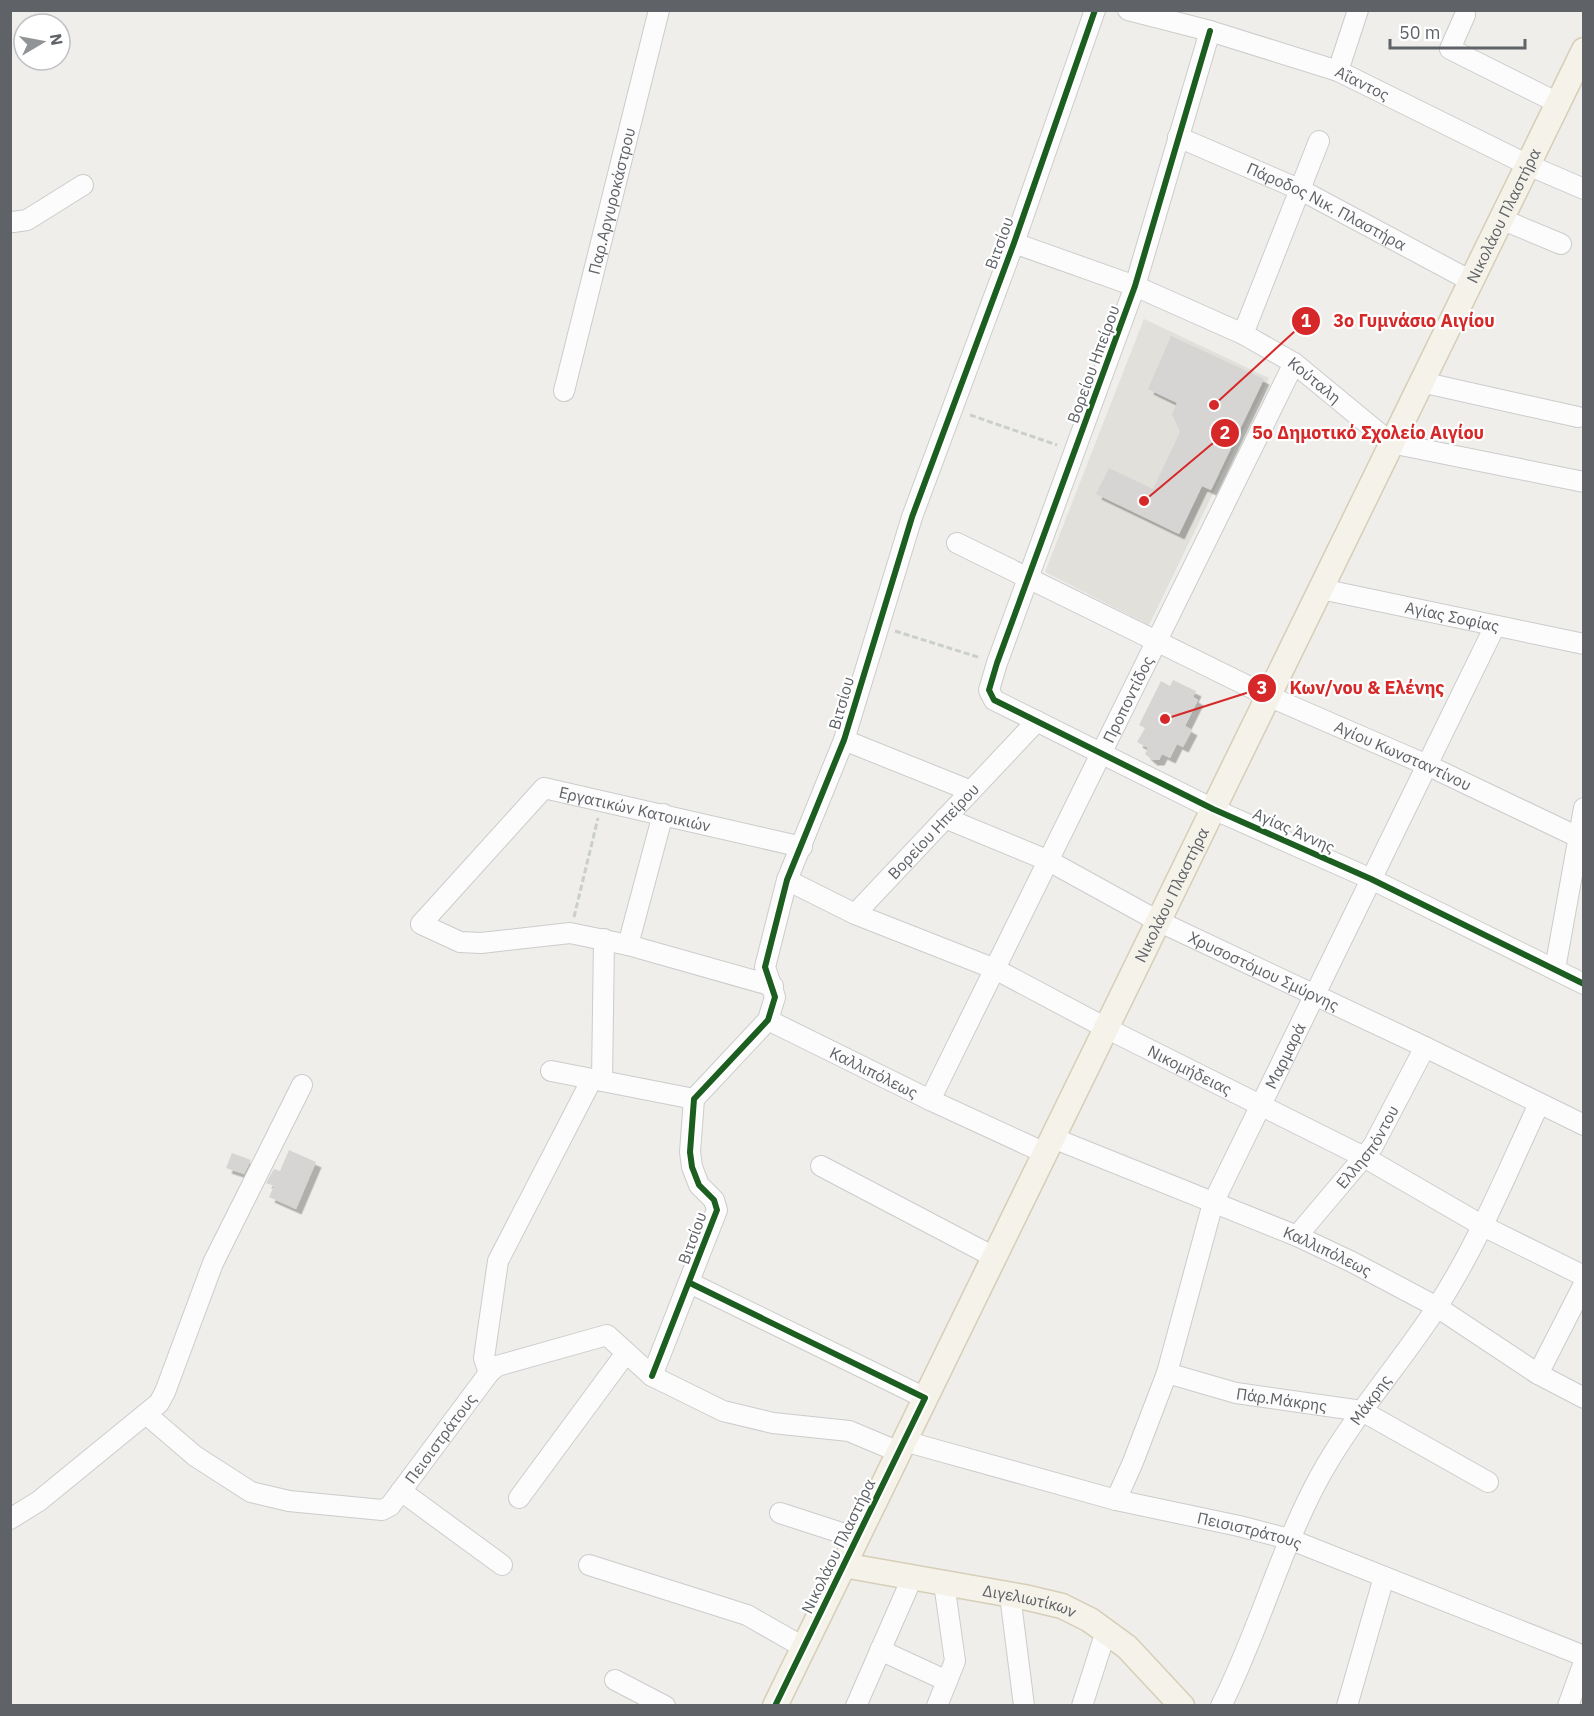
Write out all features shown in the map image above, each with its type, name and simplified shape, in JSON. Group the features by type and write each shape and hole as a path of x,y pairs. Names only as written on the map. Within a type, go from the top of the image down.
{"main road":[{"name":"Νικολάου Πλαστήρα","path":"774,1706 1584,50"},
{"name":"Διγελιωτίκων","path":"843,1565 1042,1600 1062,1606 1090,1620 1136,1655 1182,1706"}],"street":[{"name":"Παρ.Αργυροκάστρου","path":"564,391 659,10"},
{"name":"Βιτσίου","path":"768,1020 775,997 765,967 787,880 844,740 912,516 1014,243 1095,10"},
{"name":"Αΐαντος","path":"1128,10 1210,31 1338,70 1528,165 1584,189"},
{"path":"1338,70 1358,10"},
{"path":"1465,15 1450,49 1558,103"},
{"name":"Βορείου Ηπείρου","path":"994,700 989,690 997,663 1135,286 1210,31"},
{"name":"Πάροδος Νικ. Πλαστήρα","path":"1178,136 1301,190 1471,281"},
{"path":"1243,334 1319,141"},
{"path":"11,221 27,220 83,185"},
{"path":"1501,219 1561,244"},
{"name":"Κούταλη","path":"1014,243 1135,286 1243,334 1294,363 1391,443 1584,482"},
{"name":"Προποντίδος","path":"930,1100 1294,363"},
{"path":"1421,382 1578,417"},
{"name":"Αγίου Κωνσταντίνου","path":"957,543 1268,696 1427,765 1581,837"},
{"name":"Αγίας Σοφίας","path":"1321,589 1584,644"},
{"name":"Μαρμαρά","path":"1116,1500 1167,1373 1213,1203 1495,626"},
{"name":"Αγίας Άννης","path":"994,700 1213,809 1371,879 1584,984"},
{"name":"Βορείου Ηπείρου","path":"855,914 1037,722"},
{"path":"844,740 971,791"},
{"name":"Εργατικών Κατοικιών","path":"570,933 481,944 460,942 421,924 544,788 802,847"},
{"path":"1556,969 1581,837 1584,808"},
{"path":"628,945 663,814"},
{"name":"Χρυσοστόμου Σμύρνης","path":"945,818 1049,861 1158,921 1584,1125"},
{"name":"Νικομήδειας","path":"787,880 855,914 995,969 1106,1028 1364,1157 1483,1226 1584,1276"},
{"path":"570,933 628,945 773,986"},
{"path":"489,1373 484,1358 498,1261 597,1080 604,939"},
{"path":"551,1071 694,1099 768,1020"},
{"name":"Καλλιπόλεως","path":"768,1020 930,1100 1297,1236 1437,1307 1538,1374 1584,1398"},
{"name":"Ελλησπόντου","path":"1297,1236 1364,1157 1381,1133 1425,1047"},
{"path":"10,1519 39,1501 159,1403 213,1263 302,1085"},
{"name":"Βιτσίου","path":"652,1376 717,1210 714,1200 699,1185 692,1167 690,1152 694,1099"},
{"name":"Μάκρης","path":"1221,1706 1289,1539 1321,1474 1362,1411 1437,1307 1483,1226 1539,1104"},
{"path":"821,1166 994,1257"},
{"path":"690,1283 925,1398"},
{"path":"1538,1374 1584,1284"},
{"name":"Πεισιστράτους","path":"146,1414 195,1456 251,1492 289,1501 382,1510 390,1506 489,1373 497,1366 607,1335 652,1376 723,1411 774,1423 849,1431 901,1447 1116,1500 1289,1539 1584,1656"},
{"path":"519,1498 626,1353"},
{"name":"Πάρ.Μάκρης","path":"1167,1373 1236,1393 1362,1411 1488,1482"},
{"path":"401,1491 502,1565"},
{"path":"780,1513 857,1538"},
{"path":"589,1565 747,1615 803,1647"},
{"path":"1347,1706 1384,1577"},
{"path":"856,1706 912,1578"},
{"path":"937,1706 955,1661 944,1583"},
{"path":"1010,1595 1024,1706"},
{"path":"1082,1706 1106,1631"},
{"path":"880,1650 947,1681"},
{"path":"1568,1706 1584,1662"},
{"path":"615,1680 665,1706"}],"path":[{"path":"951,409 1076,452"},
{"path":"877,626 997,663"},
{"path":"570,933 603,801"}],"shaded area":[{"path":"1144,319 1269,378 1149,625 1045,572"}],"building":[{"path":"1171,336 1264,379 1211,490 1202,486 1179,534 1096,494 1109,468 1153,489 1180,432 1172,414 1177,403 1148,389"},
{"path":"1173,680 1196,691 1193,697 1198,700 1185,726 1192,730 1183,747 1177,744 1170,758 1162,754 1159,760 1152,760 1145,754 1148,748 1137,742 1145,728 1139,725 1161,681 1170,686"},
{"path":"289,1150 316,1162 296,1209 269,1197 274,1186 266,1183 274,1169 280,1171"},
{"path":"232,1153 251,1160 244,1174 226,1168"}],"cycle path":[{"path":"652,1376 717,1210 714,1200 699,1185 692,1167 690,1152 694,1099 768,1020 775,997 765,967 787,880 844,740 912,517 1014,243 1095,10"},
{"path":"1210,31 1135,286 989,690 994,700 1213,809 1371,879 1584,984"},
{"path":"690,1283 925,1398 775,1706"}],"place":[{"name":"3ο Γυμνάσιο Αιγίου","path":"1214,405"},
{"name":"5ο Δημοτικό Σχολείο Αιγίου","path":"1144,501"},
{"name":"Κων/νου & Ελένης","path":"1165,719"}]}
